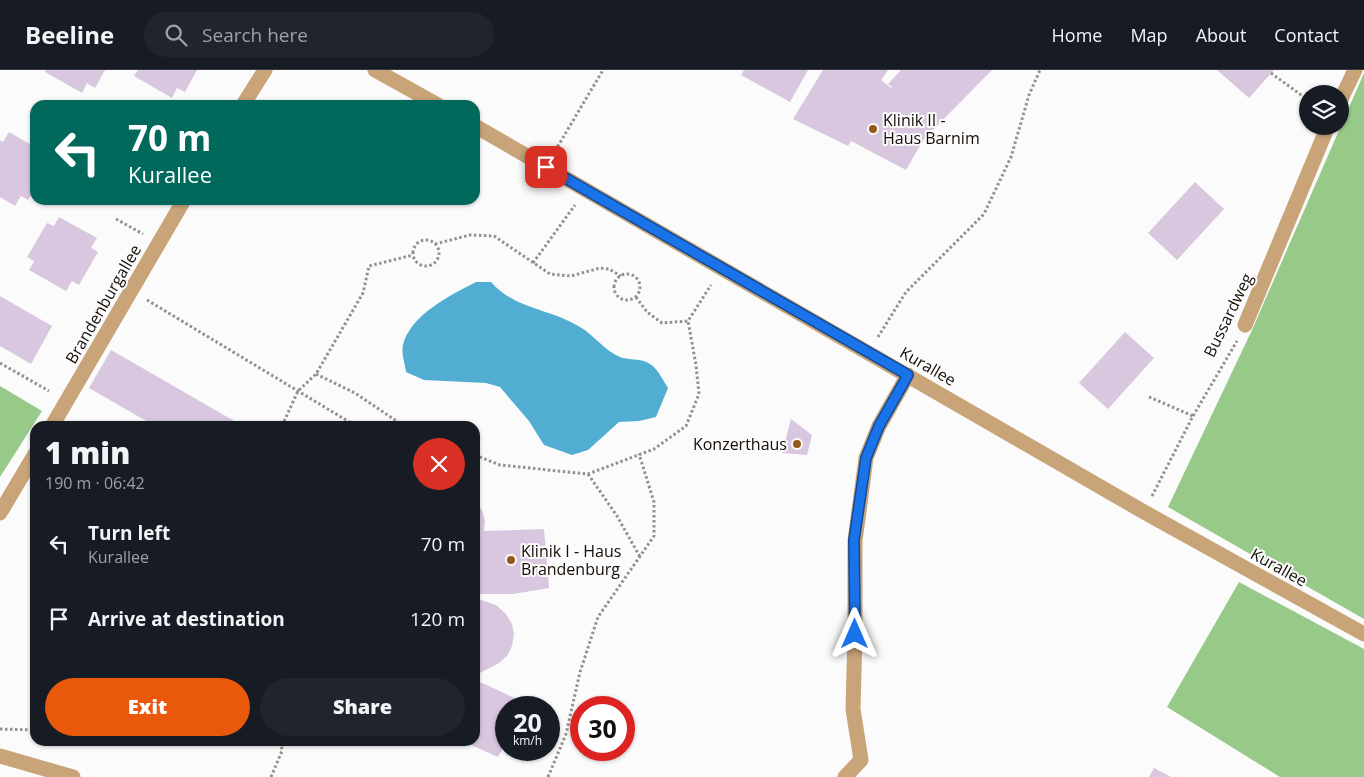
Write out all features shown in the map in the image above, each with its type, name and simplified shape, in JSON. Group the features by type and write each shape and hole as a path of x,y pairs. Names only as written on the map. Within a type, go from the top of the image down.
{"street":[{"path":"246,100 266,70"},
{"path":"375,70 429,100"},
{"path":"1348,85 1355,70"},
{"name":"Kurallee","path":"480,129 1144,512 1364,634"},
{"name":"Bussardweg","path":"1245,325 1324,135"},
{"name":"Brandenburgallee","path":"55,421 181,205"},
{"path":"845,777 861,760 853,709 855,634 854,540 866,458 879,426 908,375"},
{"path":"0,513 30,462"},
{"path":"0,756 73,777"}],"path":[{"path":"546,167 603,70"},
{"path":"869,352 906,292 984,214 1010,156 1029,95 1040,70"},
{"path":"1271,73 1299,93"},
{"path":"533,263 586,190"},
{"path":"116,219 159,243"},
{"path":"435,244 470,235 494,236 550,274 571,276 600,268 609,269 621,276"},
{"path":"428,240 435,244 439,251 435,263 423,266 419,264 413,255 414,248 420,242 428,240"},
{"path":"284,421 298,392 316,374 363,293 369,266 413,255"},
{"path":"480,458 500,465 588,474 654,448 686,426 699,394 688,321 722,268"},
{"path":"629,274 636,278 640,285 639,293 636,296 628,300 616,295 614,291 615,282 621,276 629,274"},
{"path":"131,291 347,421"},
{"path":"636,296 647,312 662,323 688,321"},
{"name":"Bussardweg","path":"1144,512 1193,416 1245,325"},
{"path":"0,363 66,401"},
{"path":"316,374 355,393 397,421"},
{"path":"1150,398 1193,416"},
{"path":"548,777 566,734 580,672 598,618 654,536 654,502 639,454"},
{"path":"588,474 617,516 640,557"},
{"path":"0,729 30,730"},
{"path":"270,777 282,752 281,746"}],"green space":[{"path":"1364,73 1364,619 1168,507 1252,330 1337,135 1349,135 1349,107"},
{"path":"0,386 42,411 36,421 30,421 30,430 0,477"},
{"path":"1239,582 1364,649 1364,777 1280,777 1167,707"}],"water":[{"path":"476,282 491,282 501,291 522,304 557,316 580,327 604,347 622,358 645,361 653,366 668,388 656,417 639,421 619,422 588,450 572,455 544,445 529,421 500,387 486,383 424,380 406,372 403,345 407,334 414,324 433,307"}],"building":[{"path":"46,70 105,70 95,88 87,83 82,93 45,72"},
{"path":"138,70 197,70 185,92 177,88 172,98 134,76"},
{"path":"744,70 808,70 790,102 741,75"},
{"name":"Klinik II - Haus Barnim","path":"823,70 888,70 881,80 891,88 888,84 901,70 992,70 924,139 906,170 851,141 848,146 793,119"},
{"path":"1217,70 1274,70 1249,98"},
{"path":"9,132 30,144 30,197 28,200 21,196 15,206 0,197 0,140 3,142"},
{"path":"1195,182 1224,209 1177,260 1148,233"},
{"path":"59,217 97,238 91,248 98,252 79,285 72,281 66,291 29,270 34,261 27,257 47,223 54,226"},
{"path":"0,296 52,326 31,364 0,346"},
{"path":"1125,332 1154,358 1108,409 1079,383"},
{"path":"111,350 234,421 146,421 89,388"},
{"name":"Konzerthaus","path":"791,419 812,435 807,455 782,453"},
{"name":"Klinik I - Haus Brandenburg","path":"480,507 485,521 484,531 544,529 549,588 513,594 480,594"},
{"name":"Klinik I - Haus Brandenburg","path":"480,600 496,605 506,614 512,624 514,634 512,646 507,656 499,663 480,673"},
{"path":"480,682 510,696 495,696 495,756 473,746 480,746"},
{"path":"1154,768 1171,777 1149,777"}],"place":[{"name":"Klinik II - Haus Barnim","path":"873,129"},
{"name":"Konzerthaus","path":"797,444"},
{"name":"Klinik I - Haus Brandenburg","path":"511,560"}],"route":[{"path":"546,167 908,375 879,426 866,458 854,540 855,634"}]}
